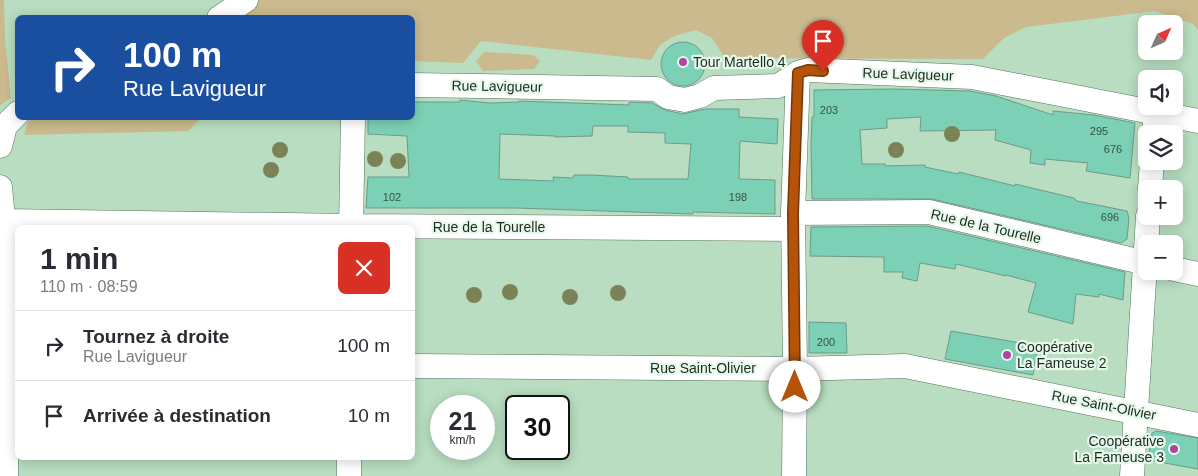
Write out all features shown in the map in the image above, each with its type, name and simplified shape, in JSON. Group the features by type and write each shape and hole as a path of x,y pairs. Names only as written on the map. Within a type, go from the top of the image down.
{"street":[{"path":"224,15 246,0"},
{"name":"Rue Lavigueur","path":"415,85 657,89 668,97 685,100 700,96 714,88 778,86 798,73 808,70 972,77 1155,123 1198,121"},
{"path":"794,476 793,221 798,73"},
{"path":"0,146 5,126 15,116"},
{"path":"350,225 353,120"},
{"path":"0,187 4,221 12,359 6,476"},
{"name":"Rue de la Tourelle","path":"415,226 793,221 929,212 1138,261"},
{"name":"Rue de la Tourelle","path":"4,221 235,225"},
{"path":"1183,271 1198,274"},
{"path":"1132,476 1144,280"},
{"name":"Rue Saint-Olivier","path":"415,366 795,369 905,366 1198,425"},
{"path":"349,460 349,476"}],"shaded area":[{"path":"0,0 4,0 5,38 11,98 0,105"},
{"path":"260,0 1198,0 1198,30 1193,24 1183,21 1183,15 1167,15 1155,11 1026,27 1004,38 983,59 725,58 712,38 696,30 674,36 660,45 651,60 481,41 463,63 415,61 415,15 230,15"},
{"path":"484,52 533,55 540,61 534,69 483,71 476,61"},
{"path":"30,120 199,120 188,131 24,135"}],"building":[{"name":"Tour Martello 4","path":"687,42 699,48 704,55 704,73 699,80 692,85 679,86 671,83 664,76 661,60 664,52 671,45"},
{"path":"895,89 970,91 996,96 1053,115 1053,111 1094,115 1135,123 1130,178 1086,171 1088,163 1045,159 1045,165 1030,163 1031,150 995,140 996,130 920,131 921,117 887,119 887,128 860,130 862,164 885,164 885,166 925,165 925,167 958,174 959,172 1015,186 1015,184 1074,198 1077,201 1127,211 1129,218 1127,239 1121,243 932,199 812,199 811,145 814,90"},
{"path":"460,100 490,103 519,101 629,105 629,102 652,103 665,110 683,114 705,109 739,109 739,117 778,119 777,144 740,141 739,179 775,180 775,214 693,212 693,214 516,208 366,208 368,177 409,177 407,136 368,134 368,120 415,120 415,102 460,102","holes":["593,126 628,126 628,132 665,133 665,143 691,144 688,179 628,179 628,177 591,175 574,175 573,178 553,177 554,181 499,179 500,134 555,137 592,136"]},
{"path":"927,226 1125,272 1123,300 1099,294 1099,297 1076,294 1073,324 1028,312 1036,283 1006,275 956,264 955,269 920,263 917,281 902,278 903,272 884,272 884,257 810,256 811,227"},
{"path":"809,322 846,323 847,353 809,353"},
{"name":"Coopérative La Fameuse 2","path":"951,331 1038,346 1033,375 945,359"},
{"name":"Coopérative La Fameuse 3","path":"1156,431 1198,438 1198,469 1148,460 1152,433"}],"place":[{"name":"Tour Martello 4","path":"683,62"},
{"name":"Coopérative La Fameuse 2","path":"1007,355"},
{"name":"Coopérative La Fameuse 3","path":"1174,449"}],"route":[{"path":"795,387 793,213 798,73 808,70 823,71"}]}
